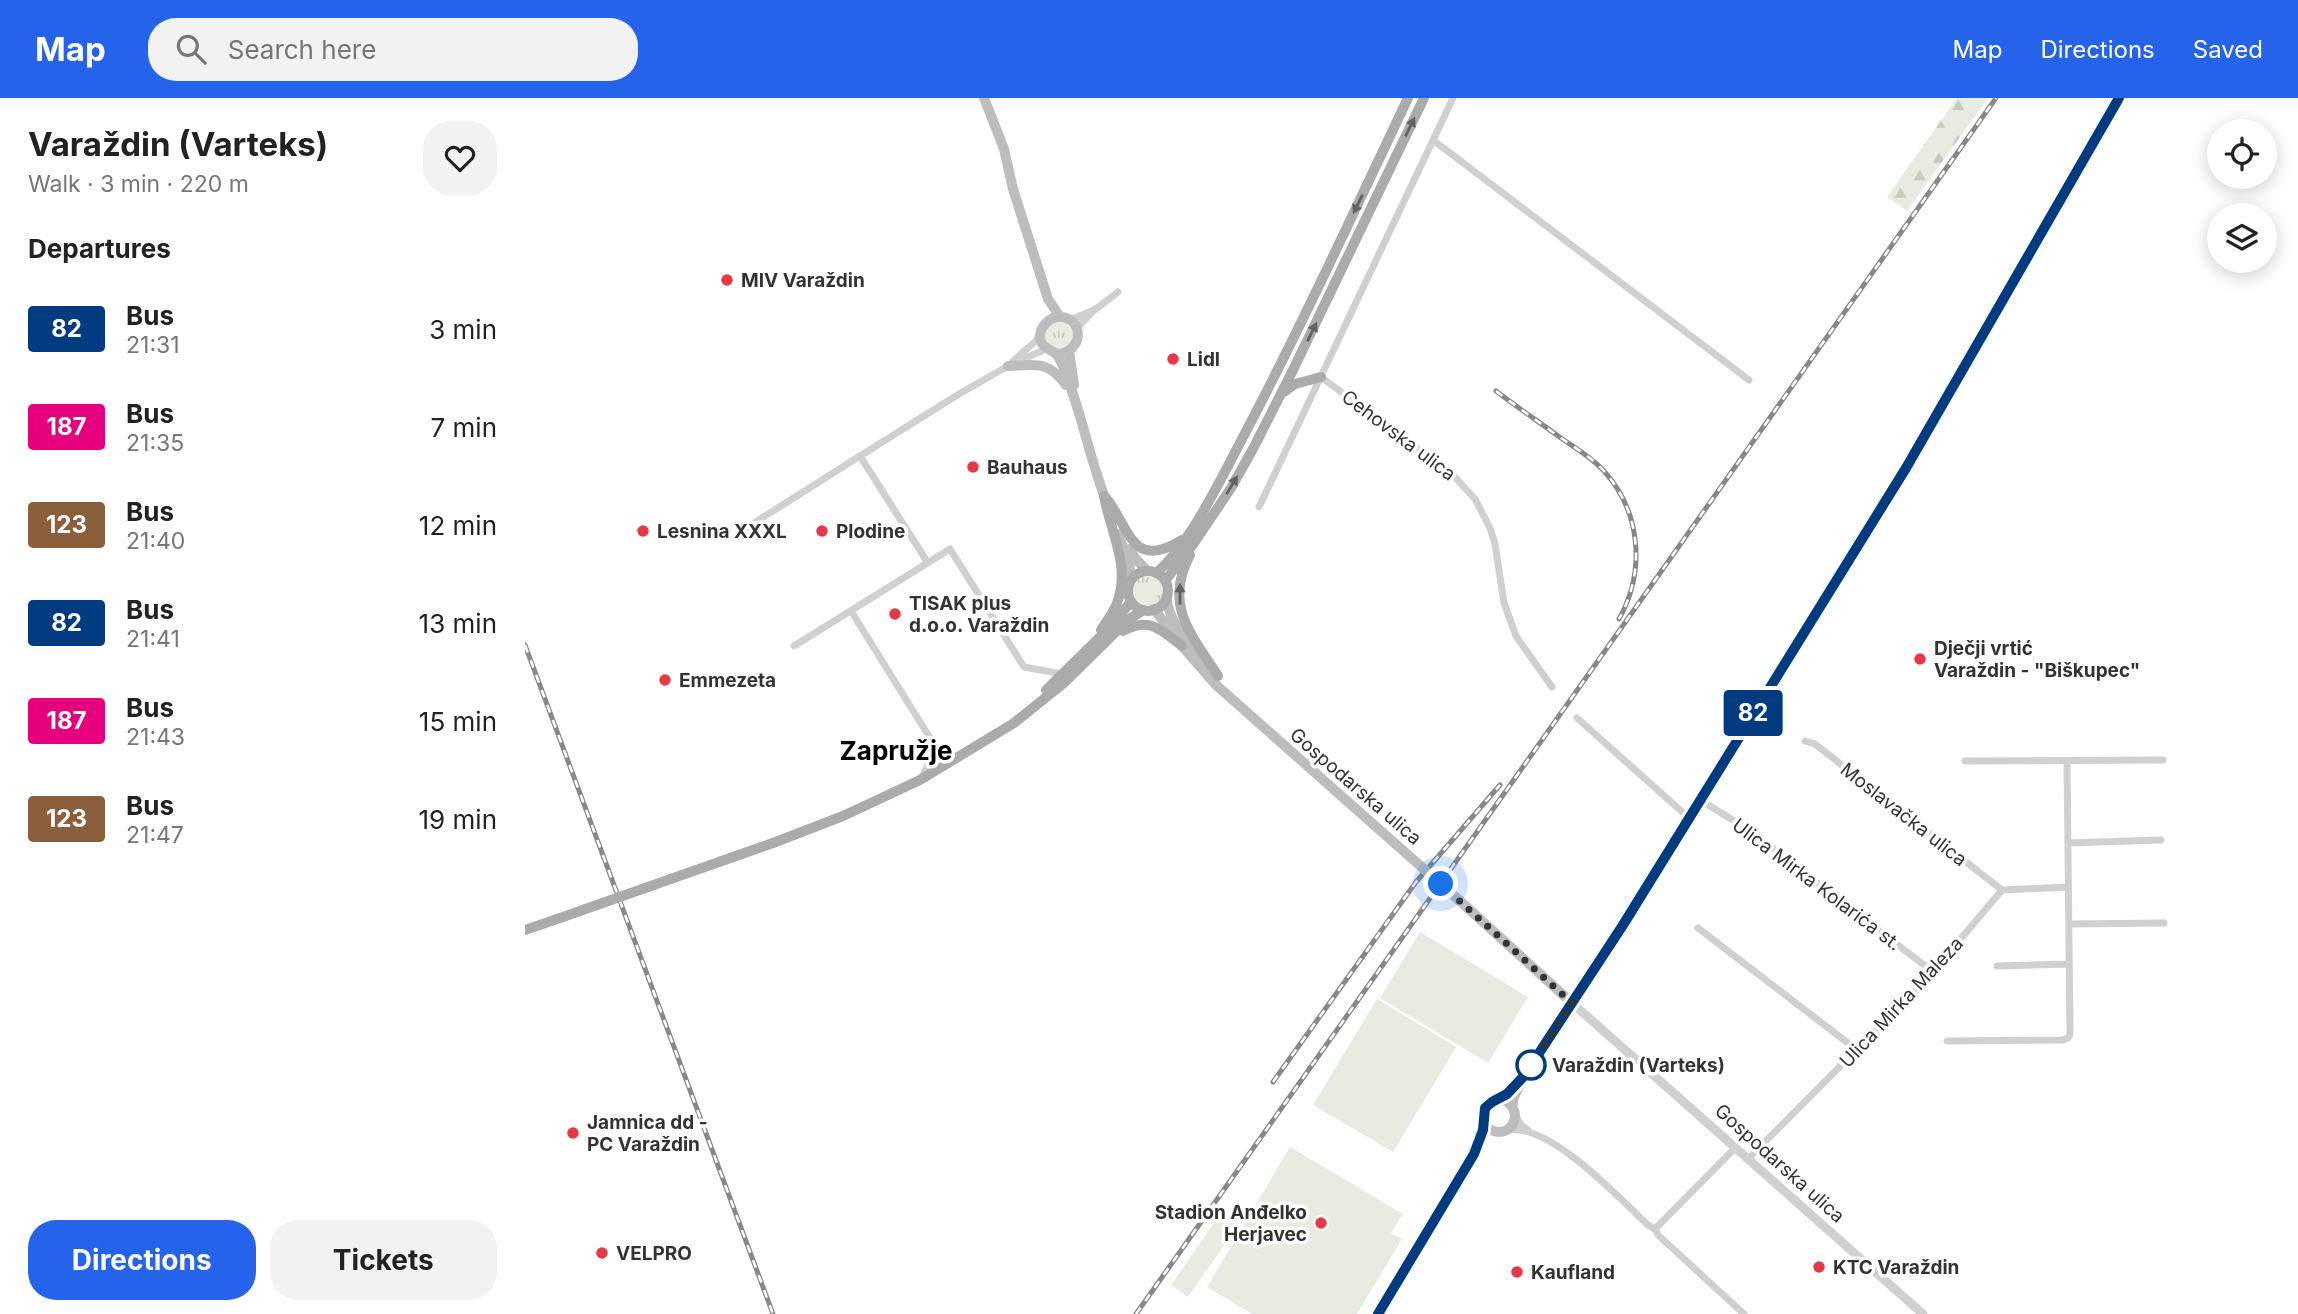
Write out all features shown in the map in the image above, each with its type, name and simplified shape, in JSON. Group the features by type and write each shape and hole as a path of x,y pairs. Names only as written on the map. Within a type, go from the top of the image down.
{"main road":[{"path":"984,98 1004,149 1013,188 1048,299 1048,320 1040,337 1046,349 1057,354 1069,351 1077,341 1069,322 1048,299"},
{"path":"1231,698 1189,634 1181,614 1181,579 1190,540 1260,405 1408,98"},
{"path":"1131,580 1135,575 1156,575 1190,540 1230,488 1282,393 1424,98"},
{"path":"1378,1314 1474,1154 1489,1138 1514,1123 1514,1097 1524,1076 1689,818 1906,468 2119,98"},
{"path":"1048,320 1069,322"},
{"path":"1069,351 1076,399"},
{"path":"1057,354 1076,399 1109,521 1120,551 1122,587 1115,608 1095,642"},
{"path":"1008,366 1045,366 1057,373 1076,399"},
{"path":"1282,393 1295,384 1321,377"},
{"path":"1104,496 1118,512 1131,539 1144,550 1163,551 1190,540"},
{"path":"1104,496 1129,562 1131,580 1128,591 1131,602"},
{"path":"1113,518 1135,558 1167,586 1168,612 1176,626 1218,676"},
{"path":"525,930 773,843 853,812 920,780 1048,697 1129,619 1159,607 1166,597"},
{"path":"999,731 1063,674 1131,602"},
{"path":"1131,602 1149,610"},
{"name":"Gospodarska ulica","path":"1149,610 1209,678 1572,1003"},
{"path":"1109,641 1130,627 1145,624 1156,627 1182,646"},
{"path":"1474,1154 1484,1122 1485,1108 1507,1094 1524,1076"},
{"path":"1496,1100 1505,1101 1514,1111"},
{"path":"1484,1122 1490,1129 1503,1131"}],"street":[{"name":"Cehovska ulica","path":"1259,507 1453,98"},
{"path":"1433,141 1749,380"},
{"path":"1069,322 1095,309 1118,292"},
{"path":"1008,366 1040,337"},
{"path":"743,530 1008,366 1046,349"},
{"name":"Cehovska ulica","path":"1321,377 1454,475 1475,499 1495,544 1504,603 1516,636 1552,687"},
{"path":"860,456 928,563"},
{"path":"795,646 950,549 1024,667 1063,674"},
{"path":"851,611 935,746 920,780"},
{"path":"1577,718 1689,818"},
{"name":"Moslavačka ulica","path":"1805,741 1815,744 2003,890"},
{"path":"1965,761 2163,760"},
{"path":"1947,1041 2066,1039 2070,1034 2067,761"},
{"name":"Ulica Mirka Kolarića st.","path":"1700,800 1746,828 1933,972"},
{"path":"2068,843 2161,840"},
{"path":"2003,890 2068,887"},
{"name":"Ulica Mirka Maleza","path":"1749,1158 1933,972 2003,890"},
{"path":"2069,924 2164,923"},
{"path":"1698,928 1857,1050"},
{"path":"1997,966 2069,964"},
{"name":"Gospodarska ulica","path":"1572,1003 1923,1314"},
{"path":"1514,1111 1518,1121 1530,1133"},
{"path":"1503,1131 1519,1129 1573,1156 1744,1314"},
{"path":"1655,1230 1736,1147"}],"green space":[{"path":"1957,98 1988,98 1907,211 1887,197"},
{"path":"1059,322 1069,326 1073,336 1069,346 1059,350 1049,346 1045,336 1049,326"},
{"path":"1148,576 1159,580 1163,591 1159,602 1148,606 1137,602 1133,591 1137,580"},
{"path":"1420,932 1528,997 1488,1063 1380,998"},
{"path":"1377,999 1456,1047 1393,1152 1313,1105"},
{"name":"Stadion Anđelko Herjavec","path":"1290,1147 1403,1214 1391,1233 1402,1239 1357,1314 1252,1314 1207,1287"},
{"path":"1221,1213 1238,1225 1188,1297 1171,1285"}],"railway":[{"path":"1136,1314 1996,98"},
{"path":"1496,391 1593,461 1616,486 1632,523 1636,562 1628,600 1619,619"},
{"path":"525,645 773,1314"},
{"path":"1273,1082 1416,882 1500,785"}],"bus line":[{"name":"82","path":"1378,1314 1474,1154 1483,1130 1485,1108 1507,1094 1524,1076 1623,925 1906,468 2119,98"}],"place":[{"name":"MIV Varaždin","path":"727,280"},
{"name":"Lidl","path":"1173,359"},
{"name":"Bauhaus","path":"973,467"},
{"name":"Lesnina XXXL","path":"643,531"},
{"name":"Plodine","path":"822,531"},
{"name":"TISAK plus d.o.o. Varaždin","path":"895,614"},
{"name":"Dječji vrtić Varaždin - \"Biškupec\"","path":"1920,659"},
{"name":"Emmezeta","path":"665,680"},
{"name":"Varaždin (Varteks)","path":"1531,1065"},
{"name":"Jamnica dd - PC Varaždin","path":"573,1133"},
{"name":"Stadion Anđelko Herjavec","path":"1321,1223"},
{"name":"VELPRO","path":"602,1253"},
{"name":"KTC Varaždin","path":"1819,1267"},
{"name":"Kaufland","path":"1517,1272"}],"district":[{"name":"Zapružje","path":"896,751"}],"route":[{"path":"1441,884 1572,1003 1531,1065"}]}
